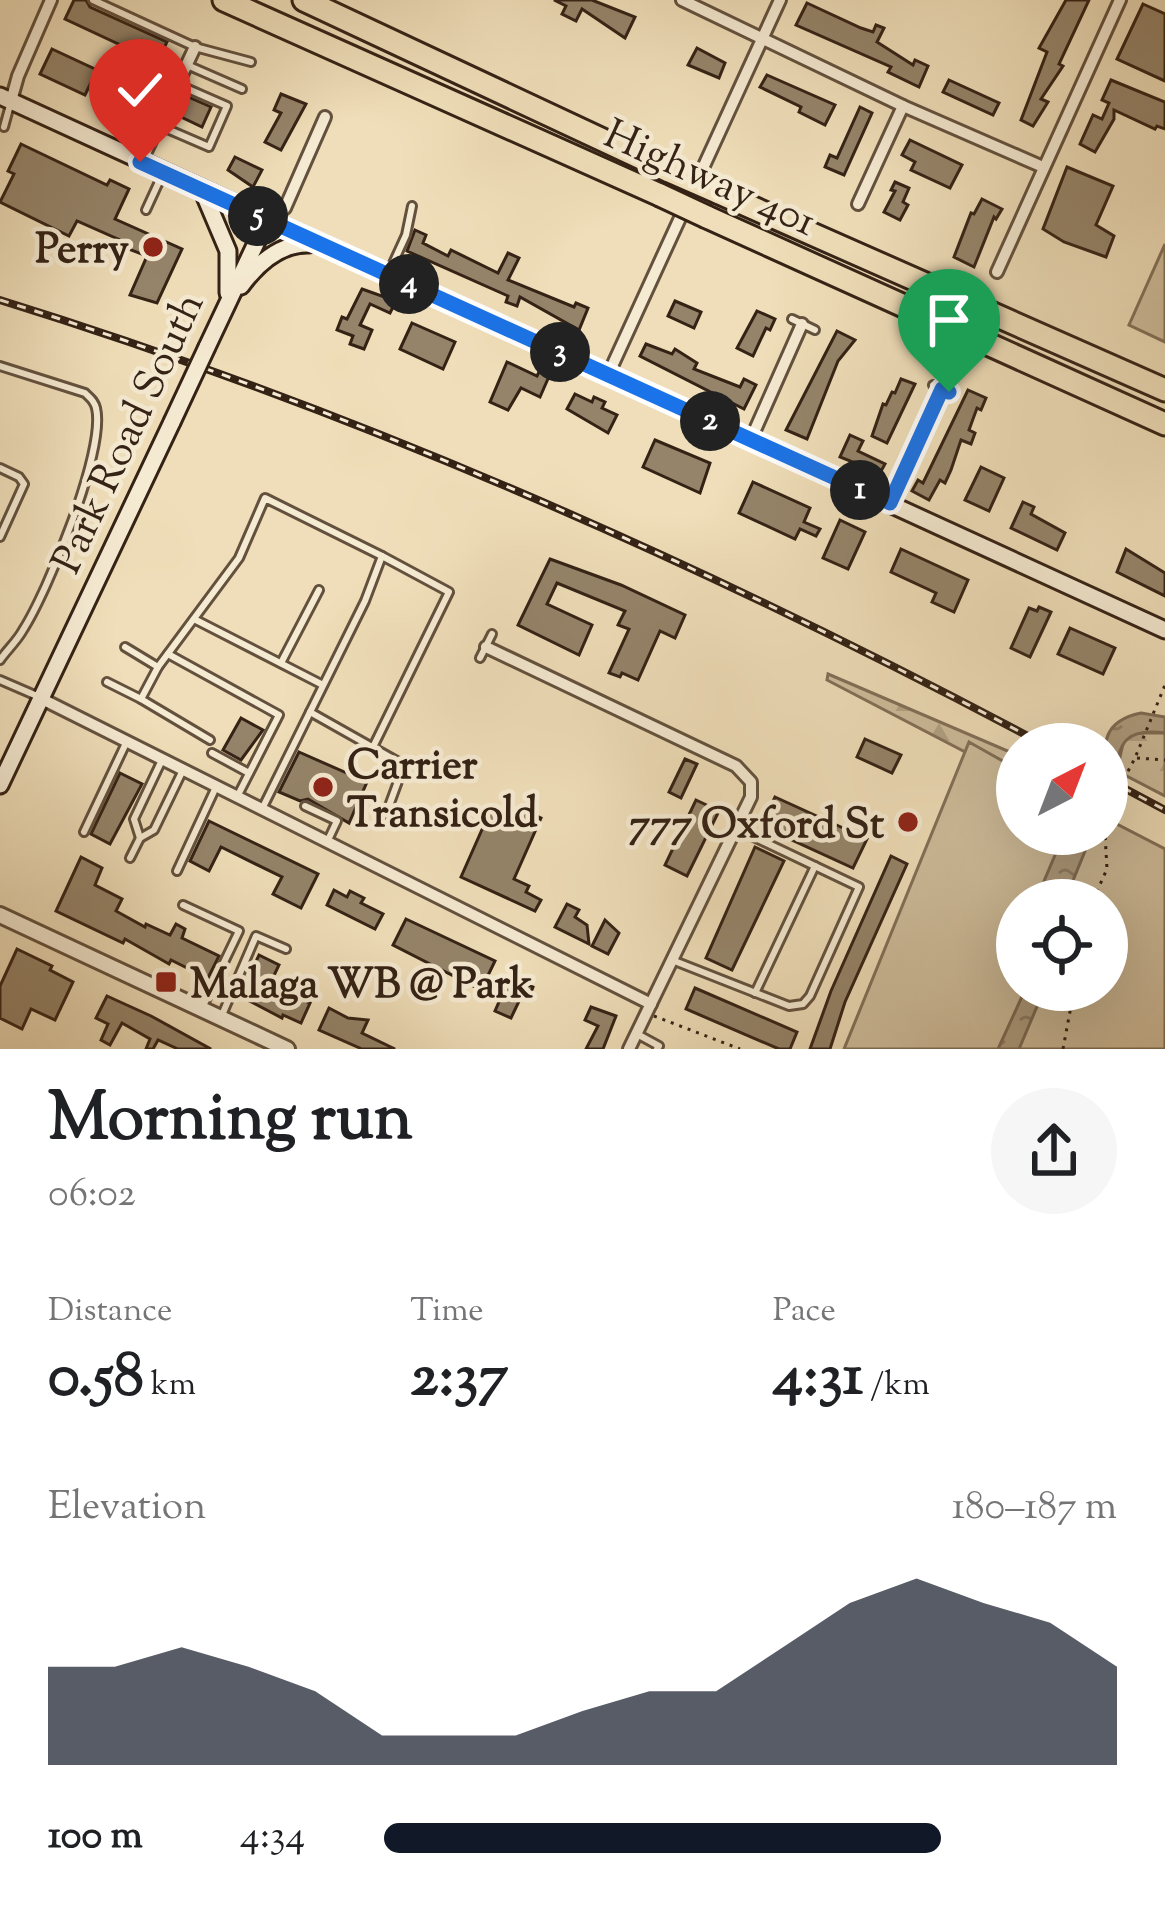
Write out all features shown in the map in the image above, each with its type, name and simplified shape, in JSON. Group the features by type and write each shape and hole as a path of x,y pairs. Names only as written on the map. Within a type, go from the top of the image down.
{"highway":[{"name":"Highway 401","path":"224,0 1165,424"},
{"name":"Highway 401","path":"304,0 717,192 1165,390"}],"main road":[{"path":"6,99 1165,630"},
{"path":"202,192 228,251 228,302"},
{"name":"Park Road South","path":"0,785 267,220"},
{"path":"228,302 257,267 290,244 326,247"}],"street":[{"path":"6,99 51,0"},
{"path":"682,0 1043,167"},
{"path":"608,375 780,0"},
{"path":"997,272 1120,0"},
{"path":"140,162 195,47"},
{"path":"858,204 903,106"},
{"name":"Park Road South","path":"267,220 285,208 325,117"},
{"path":"751,439 797,321"},
{"path":"890,503 941,389"},
{"path":"483,652 736,766 751,782 751,797 629,1049"},
{"path":"40,698 649,1008"},
{"path":"0,915 287,1049"}],"lane":[{"path":"93,0 195,47 251,62"},
{"path":"188,64 242,89"},
{"path":"158,125 209,147 227,106 178,84"},
{"path":"4,127 6,99"},
{"path":"146,210 164,173"},
{"path":"388,275 406,235 412,206"},
{"path":"797,321 814,330"},
{"path":"0,366 85,393 97,413 89,464 66,536 25,628 0,660"},
{"path":"0,468 19,476 24,484 0,537"},
{"path":"141,699 158,667 239,559 265,498 449,592 373,747"},
{"path":"261,810 365,602 382,556"},
{"path":"280,663 319,590"},
{"path":"194,619 323,685"},
{"path":"483,652 492,634"},
{"path":"125,646 158,667"},
{"path":"168,654 279,715 236,798"},
{"path":"0,680 40,698"},
{"path":"107,682 210,740"},
{"path":"310,712 404,765 386,814"},
{"path":"84,832 127,742"},
{"path":"212,753 249,773"},
{"path":"140,838 134,819 163,760"},
{"path":"130,858 140,838 154,830 182,770"},
{"path":"177,871 216,787"},
{"path":"305,806 337,821 327,844"},
{"path":"672,960 789,1006 802,1004 810,996 859,886 736,829"},
{"path":"755,993 815,866"},
{"path":"183,904 239,932 202,1009"},
{"path":"220,1018 256,935 286,949"},
{"path":"637,1034 657,1049"}],"path":[{"path":"1128,771 1164,687"},
{"path":"1135,758 1165,760"},
{"path":"649,1008 740,1049"},
{"path":"1063,1049 1070,1011"},
{"path":"707,1049 712,1038"}],"green space":[{"path":"1165,244 1165,342 1129,325"},
{"path":"828,674 996,746 996,768 827,680"},
{"path":"1165,733 1165,796 1128,777 1128,736"},
{"path":"969,742 996,757 996,855 1128,855 1128,830 1165,849 1165,1049 844,1049"}],"water":[{"path":"1141,713 1165,717 1165,733 1147,732 1128,739 1128,723 1118,723"},
{"path":"1055,855 1083,855 1074,879 1045,879"},
{"path":"1015,1011 1035,1011 1019,1049 998,1049"}],"building":[{"path":"74,0 86,0 90,7 167,42 157,62 65,19"},
{"path":"554,0 592,0 635,17 625,38 582,9 576,21 562,14 566,6"},
{"path":"1066,0 1089,0 1059,64 1063,66 1041,99 1048,102 1033,126 1021,120 1047,52 1039,48"},
{"path":"807,3 873,32 876,25 884,28 877,42 913,65 915,60 928,66 919,87 888,72 891,67 796,25"},
{"path":"1143,4 1165,14 1165,81 1117,59"},
{"path":"697,48 725,63 719,78 688,65"},
{"path":"52,49 97,70 85,95 40,74"},
{"path":"767,75 835,105 825,125 760,87"},
{"path":"949,80 999,103 993,115 943,92"},
{"path":"1111,80 1165,102 1165,129 1114,110 1114,119 1095,152 1080,144 1093,115 1102,119 1109,103 1102,100"},
{"path":"281,94 306,104 281,150 265,142 281,113 274,110"},
{"path":"186,96 211,107 202,127 177,115"},
{"path":"860,107 872,113 844,175 825,167 830,155 837,158"},
{"path":"910,140 962,165 950,188 911,170 915,162 902,155"},
{"path":"21,144 107,185 110,180 129,189 115,219 182,249 157,303 130,295 147,256 77,221 69,236 0,202 14,174 8,171"},
{"path":"235,157 262,170 253,187 228,170"},
{"path":"1067,167 1113,186 1096,225 1114,236 1106,257 1043,229"},
{"path":"895,182 909,188 903,202 908,205 900,220 884,212"},
{"path":"982,199 1002,209 994,217 974,267 954,257 971,213"},
{"path":"415,230 426,235 423,243 448,256 451,250 498,273 508,253 519,258 508,280 574,307 576,303 588,308 579,330 520,297 517,306 506,302 508,296 407,251"},
{"path":"362,289 396,301 390,313 370,304 360,325 372,330 364,349 350,344 353,336 337,330"},
{"path":"675,301 701,312 694,328 668,316"},
{"path":"757,311 775,319 753,356 737,348"},
{"path":"412,323 455,342 443,369 400,349"},
{"path":"837,331 855,340 838,361 807,439 786,430"},
{"path":"646,344 672,354 675,349 697,363 694,369 740,387 744,379 756,385 744,409 640,356"},
{"path":"507,362 537,376 540,370 550,374 540,397 521,388 508,410 490,402"},
{"path":"901,379 915,384 887,443 872,436 883,404"},
{"path":"968,390 986,398 969,430 975,433 971,444 961,440 945,483 940,480 929,500 912,491 918,480 923,483"},
{"path":"575,394 605,402 602,408 617,415 608,433 567,409"},
{"path":"850,435 863,441 858,451 885,464 880,473 840,457"},
{"path":"655,440 710,463 700,493 643,467"},
{"path":"981,467 1004,478 989,511 965,500"},
{"path":"753,482 810,508 804,522 820,529 816,536 800,529 795,539 739,513"},
{"path":"1023,502 1034,507 1031,514 1065,533 1057,550 1011,528"},
{"path":"840,520 865,532 848,569 823,558"},
{"path":"901,549 968,580 954,612 932,602 936,593 891,572"},
{"path":"1126,549 1165,573 1165,596 1117,572"},
{"path":"550,559 685,615 675,638 660,631 638,680 609,673 629,629 618,625 625,611 557,583 547,604 592,625 579,655 518,625"},
{"path":"1039,607 1051,612 1030,657 1011,648 1029,608 1037,611"},
{"path":"1070,628 1115,648 1103,674 1058,654"},
{"path":"241,718 263,730 241,760 223,750"},
{"path":"865,739 901,755 892,773 857,757"},
{"name":"Carrier Transicold","path":"299,752 367,782 349,823 308,799 300,801 279,792"},
{"path":"685,759 697,764 681,798 669,792"},
{"path":"120,773 142,784 110,844 91,834"},
{"path":"775,797 867,839 853,868 761,826"},
{"path":"696,800 719,811 687,876 665,865"},
{"path":"492,807 518,819 523,810 541,818 514,879 529,886 526,892 541,900 535,911 461,877"},
{"path":"209,821 318,874 301,908 273,894 282,877 221,847 209,871 190,861"},
{"path":"755,847 784,861 732,970 706,958"},
{"path":"891,856 907,864 845,1002 830,1049 810,1049 831,991"},
{"path":"81,857 102,868 95,885 122,899 116,911 170,935 176,924 185,929 182,938 219,956 206,982 171,960 169,964 125,939 123,943 56,911"},
{"path":"334,890 347,897 350,891 383,914 375,929 327,905"},
{"path":"567,904 579,910 575,917 587,925 589,944 555,927"},
{"path":"406,919 495,961 481,990 393,945"},
{"path":"605,920 619,933 608,954 592,946"},
{"path":"17,949 73,982 55,1020 31,1009 22,1029 0,1018 0,986"},
{"path":"259,955 279,965 268,988 310,1003 301,1023 240,996"},
{"path":"510,977 533,987 528,1000 521,997 511,1018 495,1011"},
{"path":"695,988 797,1032 790,1049 779,1049 686,1009"},
{"path":"107,996 211,1049 178,1049 158,1040 153,1049 146,1049 150,1039 122,1023 110,1045 101,1040 108,1024 96,1018"},
{"path":"591,1007 616,1016 603,1049 586,1049 598,1026 585,1020"},
{"path":"329,1008 348,1018 368,1020 362,1033 395,1049 362,1049 319,1030"}],"railway":[{"path":"0,300 269,392 532,497 790,615 1003,723"},
{"path":"1128,790 1165,810"}],"place":[{"name":"Perry","path":"153,247"},
{"name":"Carrier Transicold","path":"323,787"},
{"name":"777 Oxford St","path":"908,822"},
{"name":"Malaga WB @ Park","path":"166,982"}],"route":[{"path":"140,162 890,503 942,389 949,392"}]}
